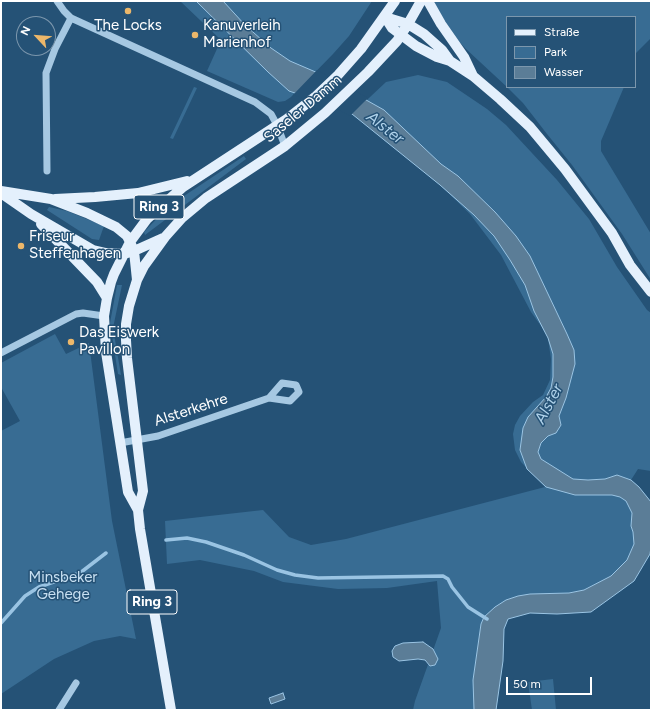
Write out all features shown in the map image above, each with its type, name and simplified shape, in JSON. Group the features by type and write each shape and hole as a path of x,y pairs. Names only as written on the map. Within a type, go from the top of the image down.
{"main road":[{"name":"Saseler Damm","path":"195,179 278,125 306,104 349,62 385,17 395,1"},
{"name":"Saseler Damm","path":"164,237 182,218 206,198 285,146 325,113 382,58 401,36 421,1"},
{"path":"428,1 441,24 464,57 473,76"},
{"path":"385,17 408,24 433,41 450,60 473,76 514,112 548,148 603,221 630,265 651,292"},
{"path":"385,17 392,28 416,46 437,57 450,60"},
{"path":"1,192 51,199 95,197 138,193 195,179"},
{"name":"Ring 3","path":"138,510 128,492 106,352 104,316 107,298 114,274 143,222 170,197 195,179"},
{"path":"1,192 31,214 93,250 106,253 129,249 164,237"},
{"path":"51,199 87,213 116,227 127,236 137,280"},
{"path":"31,214 97,282 107,298"},
{"name":"Ring 3","path":"164,237 144,266 137,280 129,306 126,324 126,358 143,491 138,510 141,536 171,710"}],"street":[{"path":"57,1 71,18 255,102 271,114 278,125 285,146"},
{"path":"47,171 46,73 55,49 71,18"},
{"path":"1,353 76,314 83,313 104,316"},
{"name":"Alsterkehre","path":"120,443 158,436 269,398"},
{"path":"59,710 76,683"}],"green space":[{"path":"180,1 372,1 349,36 333,54 291,97 285,101 278,102 207,71 221,40"},
{"path":"434,1 651,1 651,38 636,53 636,16 506,16 506,86 453,35 438,12"},
{"path":"418,75 447,82 487,109 506,125 557,180 589,219 617,267 647,310 651,313 651,471 638,469 631,480 639,487 651,502 650,554 634,581 591,612 557,614 530,613 508,619 504,629 503,661 496,710 413,710 441,628 437,581 387,588 338,589 283,582 254,571 200,560 167,564 165,521 263,510 289,537 311,545 346,539 545,487 521,462 515,450 513,434 515,425 520,416 533,402 543,395 550,380 551,359 548,338 531,312 501,255 470,214 440,185 352,114 386,82"},
{"path":"194,87 197,88 173,139 170,138"},
{"path":"508,88 624,88 601,141 601,151 651,234 651,280 622,234 572,165 523,103"},
{"path":"244,156 246,159 145,235 144,232 169,206"},
{"path":"49,207 67,211 104,226 99,240 92,239 47,210"},
{"path":"117,285 122,285 113,328 121,375 118,374 110,323"},
{"name":"Minsbeker Gehege","path":"55,334 66,354 89,343 112,521 136,639 120,636 94,641 54,659 1,694 1,431 20,421 1,387 1,363"},
{"path":"553,679 556,710 532,710 528,682"}],"water":[{"name":"Alster","path":"196,1 223,1 245,25 271,48 290,61 318,73 384,110 441,164 458,176 495,212 516,236 530,256 574,350 575,364 566,398 559,416 561,425 556,433 548,436 541,443 538,452 541,459 573,479 605,479 617,475 631,480 639,487 651,502 650,554 634,581 591,612 557,614 530,613 508,619 504,629 503,661 496,710 474,710 473,680 481,624 484,617 506,600 518,596 530,594 569,593 584,590 611,576 627,560 634,544 631,526 632,513 626,501 620,497 612,495 575,495 546,487 527,469 520,450 523,428 528,417 546,397 551,388 553,377 553,354 548,338 534,311 525,285 494,236 474,215 440,185 352,114 342,109 289,91"},
{"path":"423,642 433,649 438,659 435,665 430,666 425,660 418,659 399,661 393,657 392,651 395,646 403,643"},
{"path":"283,693 285,699 271,704 269,698"}],"pier":[{"path":"317,70 368,98 350,116 341,111 293,95"}],"waterway":[{"path":"166,540 187,538 206,542 244,555 277,570 295,575 318,578 443,576 448,579 452,587 468,607 487,619"},
{"path":"1,623 25,596 39,587 80,573 106,553"}],"place":[{"name":"The Locks","path":"128,11"},
{"name":"Kanuverleih Marienhof","path":"195,35"},
{"name":"Friseur Steffenhagen","path":"21,246"},
{"name":"Das Eiswerk Pavillon","path":"71,342"}]}
